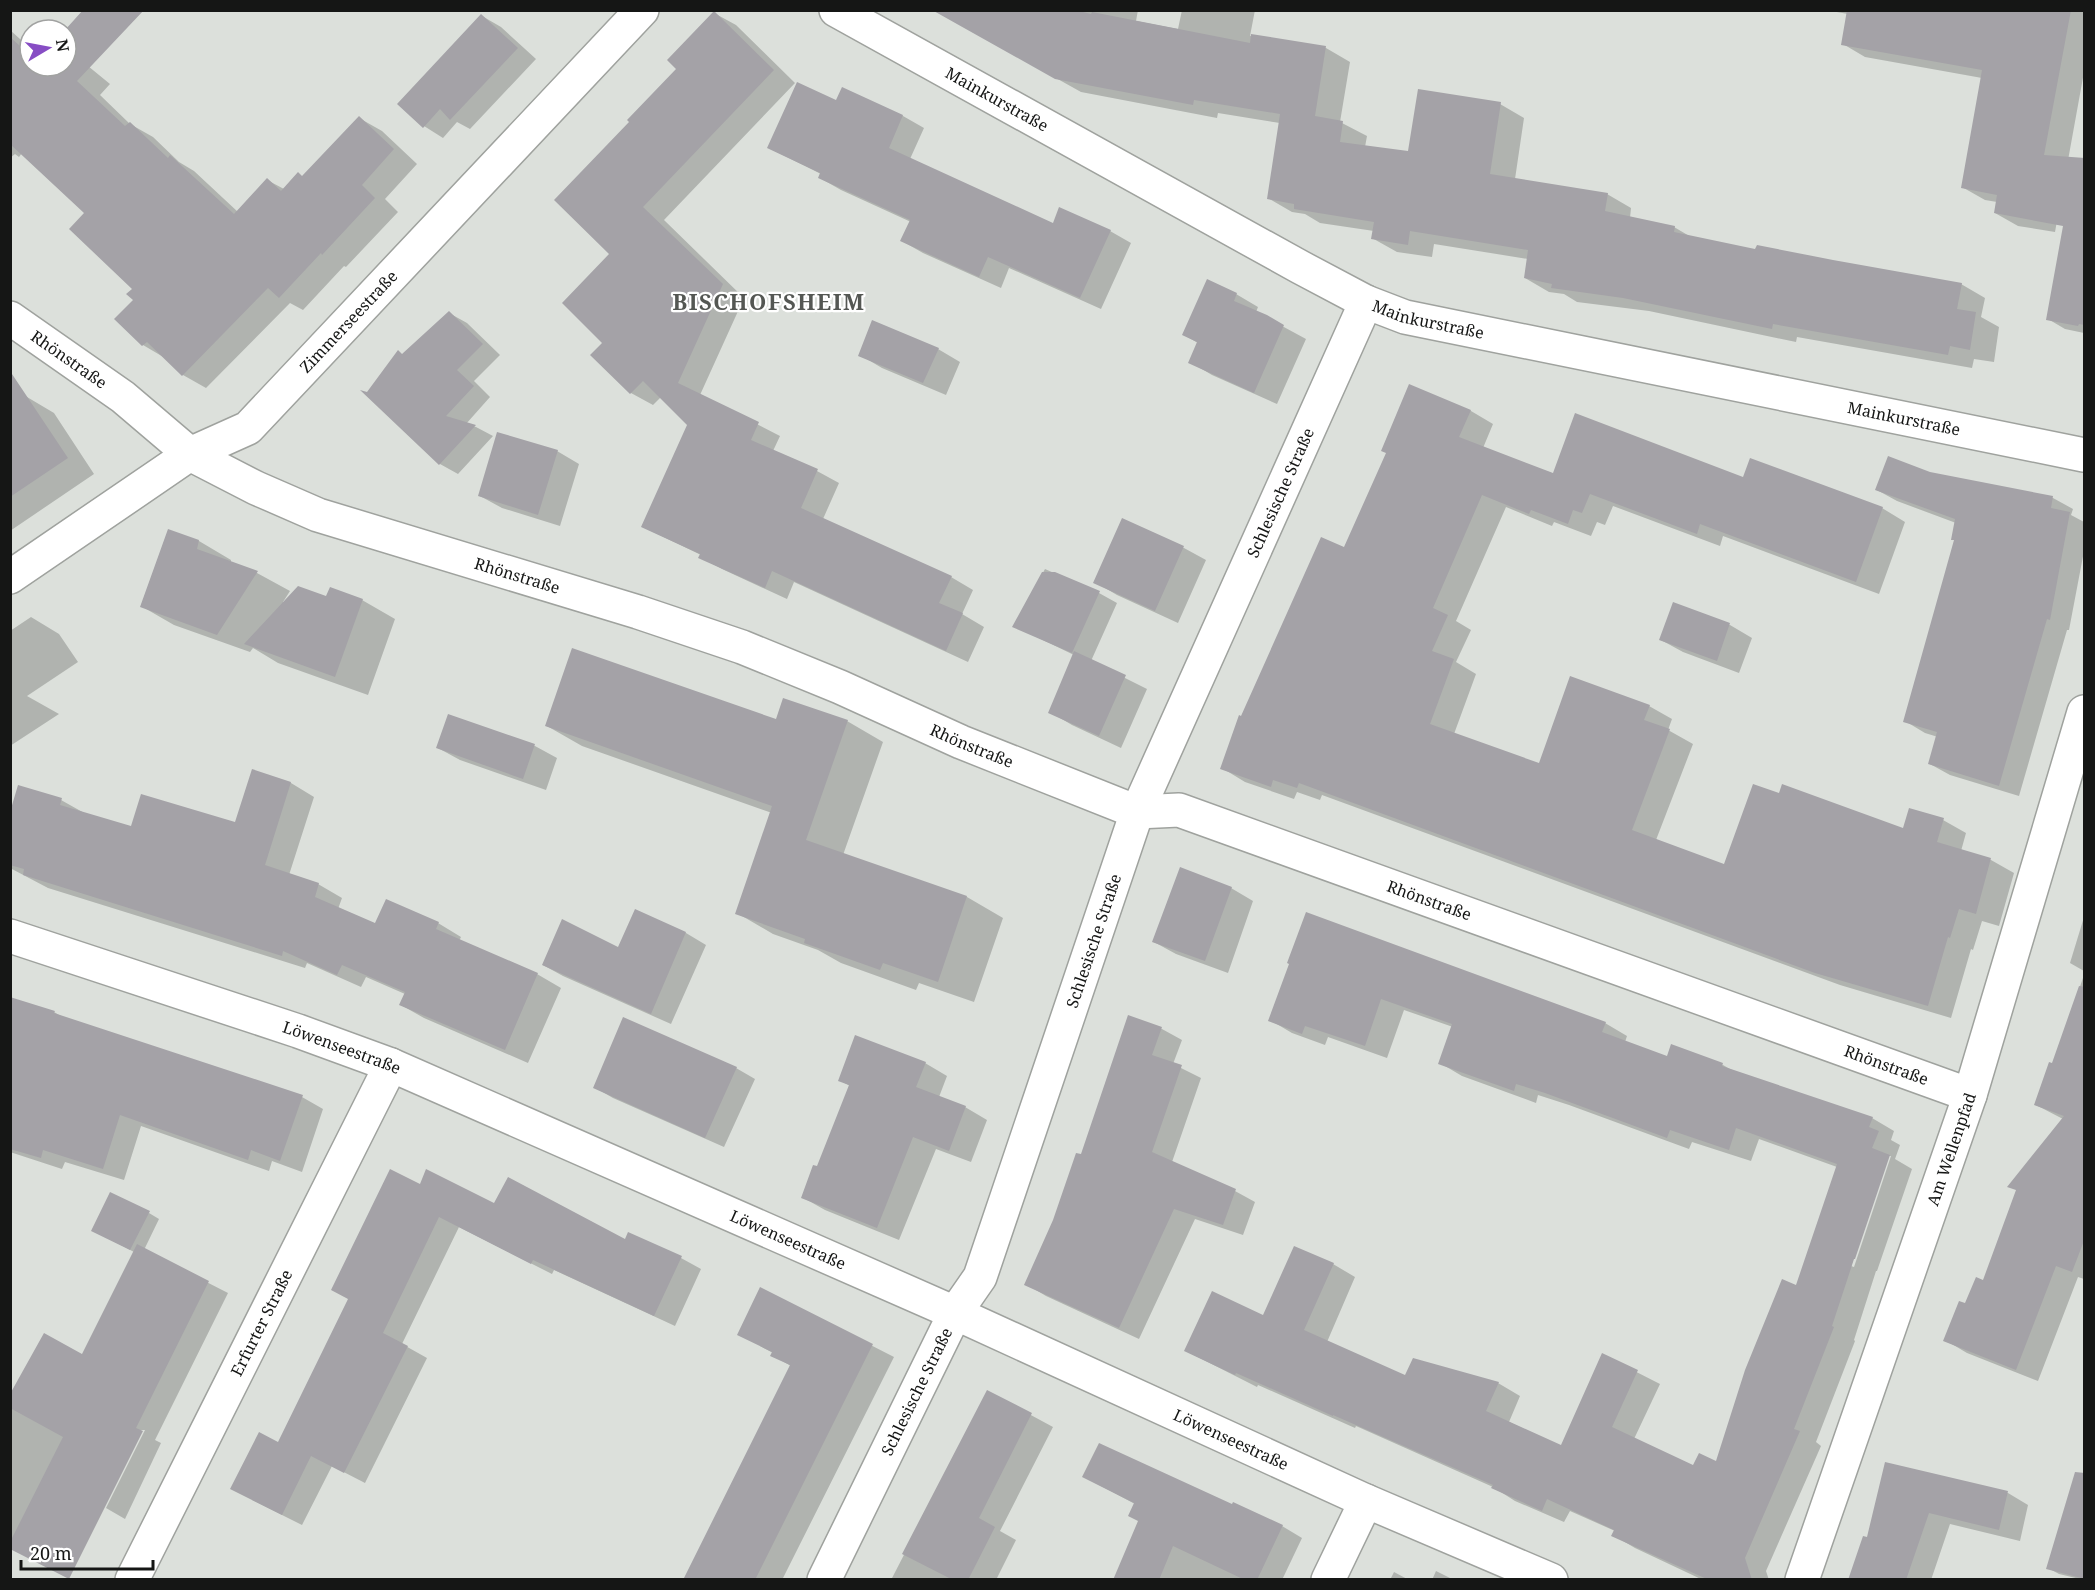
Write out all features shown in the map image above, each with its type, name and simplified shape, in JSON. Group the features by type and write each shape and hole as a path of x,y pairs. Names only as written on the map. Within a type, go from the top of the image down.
{"street":[{"name":"Zimmerseestraße","path":"10,577 190,454 248,428 642,10"},
{"name":"Mainkurstraße","path":"836,10 1366,302 1406,316 2085,455"},
{"name":"Schlesische Straße","path":"824,1580 955,1313 980,1277 1137,812 1366,302"},
{"name":"Rhönstraße","path":"10,318 123,397 190,454 256,489 318,515 638,612 742,647 840,687 961,742 1137,812 1179,810 1970,1095"},
{"name":"Am Wellenpfad","path":"1802,1580 1970,1095 2085,712"},
{"name":"Löwenseestraße","path":"10,936 298,1031 391,1065 955,1313 1366,1501 1551,1580"},
{"name":"Erfurter Straße","path":"132,1580 391,1065"},
{"path":"1328,1580 1366,1501"}],"building":[{"path":"83,10 144,10 77,81 125,126 130,122 168,158 170,155 234,214 267,178 281,191 298,172 302,176 359,116 394,149 362,185 375,198 322,255 321,253 279,298 268,288 182,376 147,342 142,346 114,319 133,300 126,294 132,289 69,229 84,213 10,144 10,37 18,44 18,78 78,78 78,18 76,18"},
{"path":"932,10 1075,10 1250,43 1251,34 1326,46 1315,116 1343,121 1340,142 1408,151 1418,89 1501,102 1490,174 1608,193 1605,211 1675,226 1674,232 1755,249 1757,245 1962,283 1957,309 1976,312 1970,350 1950,346 1948,355 1773,324 1772,329 1623,298 1551,288 1552,284 1524,278 1528,250 1410,231 1408,245 1371,239 1374,222 1294,209 1294,204 1267,199 1280,114 1194,100 1193,105 1055,79"},
{"path":"1847,10 2071,10 2044,155 2085,158 2085,325 2079,324 2078,326 2046,320 2063,226 1994,213 1997,195 1961,188 1982,70 1841,45"},
{"path":"714,11 774,70 643,207 723,284 678,383 759,422 751,440 818,469 801,508 952,576 939,603 963,613 946,651 772,571 765,588 698,558 700,554 641,527 687,425 643,381 630,394 590,355 602,343 562,303 609,254 554,200 676,69 667,60"},
{"path":"481,14 518,48 450,120 440,109 423,128 397,104"},
{"path":"797,82 836,100 842,87 903,115 889,148 1053,223 1059,207 1111,230 1080,298 988,257 979,277 900,241 910,220 818,178 820,173 767,148"},
{"path":"1207,279 1237,293 1234,301 1284,325 1254,393 1188,363 1197,342 1182,335"},
{"path":"449,311 483,344 457,370 474,386 446,416 476,425 439,465 360,390 367,392 398,350 402,354"},
{"path":"872,320 939,348 923,383 858,356"},
{"path":"10,371 68,458 10,497"},
{"path":"1409,384 1471,410 1459,437 1553,473 1575,413 1743,477 1750,458 1883,507 1856,582 1700,524 1697,534 1590,494 1582,513 1573,510 1568,524 1531,510 1529,514 1482,495 1433,608 1448,615 1432,651 1454,659 1430,724 1539,763 1570,676 1650,705 1644,720 1670,729 1632,830 1724,864 1753,784 1779,793 1782,784 1903,828 1909,808 1944,818 1937,842 1991,858 1976,914 1959,909 1950,938 1948,937 1928,1006 1815,973 1299,783 1297,788 1273,780 1271,787 1220,769 1239,715 1241,716 1321,537 1344,547 1386,453 1381,451"},
{"path":"497,432 558,450 538,515 478,496"},
{"path":"1888,456 1930,472 2053,496 2051,508 2070,512 2050,620 2047,619 1999,786 1928,764 1937,732 1903,722 1954,540 1951,540 1955,519 1875,490"},
{"path":"1122,518 1184,546 1155,611 1093,583"},
{"path":"168,529 199,540 197,549 258,571 217,635 140,607"},
{"path":"1042,572 1055,572 1100,591 1072,653 1012,627"},
{"path":"298,586 326,596 330,587 363,599 335,677 244,644"},
{"path":"1673,602 1730,623 1717,661 1659,640"},
{"path":"572,648 776,719 783,698 848,720 806,840 967,896 938,982 883,963 880,970 804,943 805,939 735,914 772,806 545,726"},
{"path":"1074,651 1126,675 1099,736 1048,713"},
{"path":"448,714 535,744 523,779 436,748"},
{"path":"252,769 291,782 265,865 319,883 315,897 375,923 386,899 439,922 436,929 538,973 505,1050 399,1005 405,992 342,965 337,975 283,951 282,956 23,875 24,869 10,865 10,812 18,785 62,798 60,805 131,826 141,794 235,822"},
{"path":"1180,867 1232,887 1205,961 1152,942"},
{"path":"635,909 686,932 651,1014 542,965 562,919 618,947"},
{"path":"1306,912 1606,1022 1602,1032 1667,1056 1671,1044 1723,1063 1722,1066 1873,1117 1869,1127 1879,1131 1872,1148 1890,1155 1832,1326 1834,1327 1794,1429 1800,1431 1745,1558 1752,1580 1709,1580 1611,1536 1614,1530 1547,1499 1542,1511 1491,1488 1493,1485 1184,1351 1212,1291 1263,1315 1294,1246 1334,1263 1304,1330 1405,1375 1413,1358 1499,1382 1486,1411 1561,1445 1602,1353 1638,1370 1612,1427 1693,1465 1699,1453 1716,1461 1745,1370 1782,1279 1796,1285 1837,1164 1736,1128 1729,1150 1670,1130 1667,1138 1545,1093 1516,1084 1514,1091 1438,1064 1452,1024 1381,999 1365,1046 1305,1026 1302,1034 1268,1021"},
{"path":"2079,986 2085,987 2085,1238 2072,1272 2056,1266 2016,1370 1943,1341 1959,1301 1965,1303 1976,1277 1983,1280 2016,1190 2007,1187 2064,1116 2034,1105 2049,1062 2052,1063"},
{"path":"10,997 303,1095 280,1161 251,1150 248,1160 120,1115 103,1169 43,1150 41,1158 10,1149"},
{"path":"1128,1015 1162,1027 1152,1055 1182,1065 1152,1152 1236,1189 1223,1225 1174,1209 1119,1328 1024,1285 1053,1220 1076,1153 1081,1154"},
{"path":"623,1017 737,1067 705,1138 593,1088"},
{"path":"855,1035 926,1062 916,1087 966,1106 949,1151 913,1137 877,1228 801,1198 813,1165 817,1166 849,1085 838,1081"},
{"path":"390,1169 420,1184 426,1169 494,1203 508,1177 625,1239 628,1232 682,1256 654,1316 533,1260 531,1264 439,1217 383,1333 408,1346 344,1473 311,1456 282,1515 230,1489 259,1432 278,1442 348,1299 331,1290"},
{"path":"110,1192 150,1211 130,1250 91,1231"},
{"path":"137,1244 209,1281 136,1428 143,1431 69,1579 10,1549 10,1542 63,1437 10,1408 10,1394 44,1333 82,1354"},
{"path":"760,1287 873,1344 755,1580 683,1580 790,1365 770,1356 772,1352 737,1335"},
{"path":"987,1390 1032,1413 979,1518 995,1527 968,1580 953,1580 902,1554"},
{"path":"1099,1443 1283,1525 1257,1580 1245,1580 1173,1546 1159,1580 1113,1580 1138,1521 1128,1516 1134,1503 1082,1477"},
{"path":"1885,1462 2008,1491 1999,1530 1929,1513 1906,1580 1848,1580 1863,1536 1867,1537"},
{"path":"2075,1472 2085,1473 2085,1579 2046,1569"}],"district":[{"name":"BISCHOFSHEIM","path":"769,302"}]}
